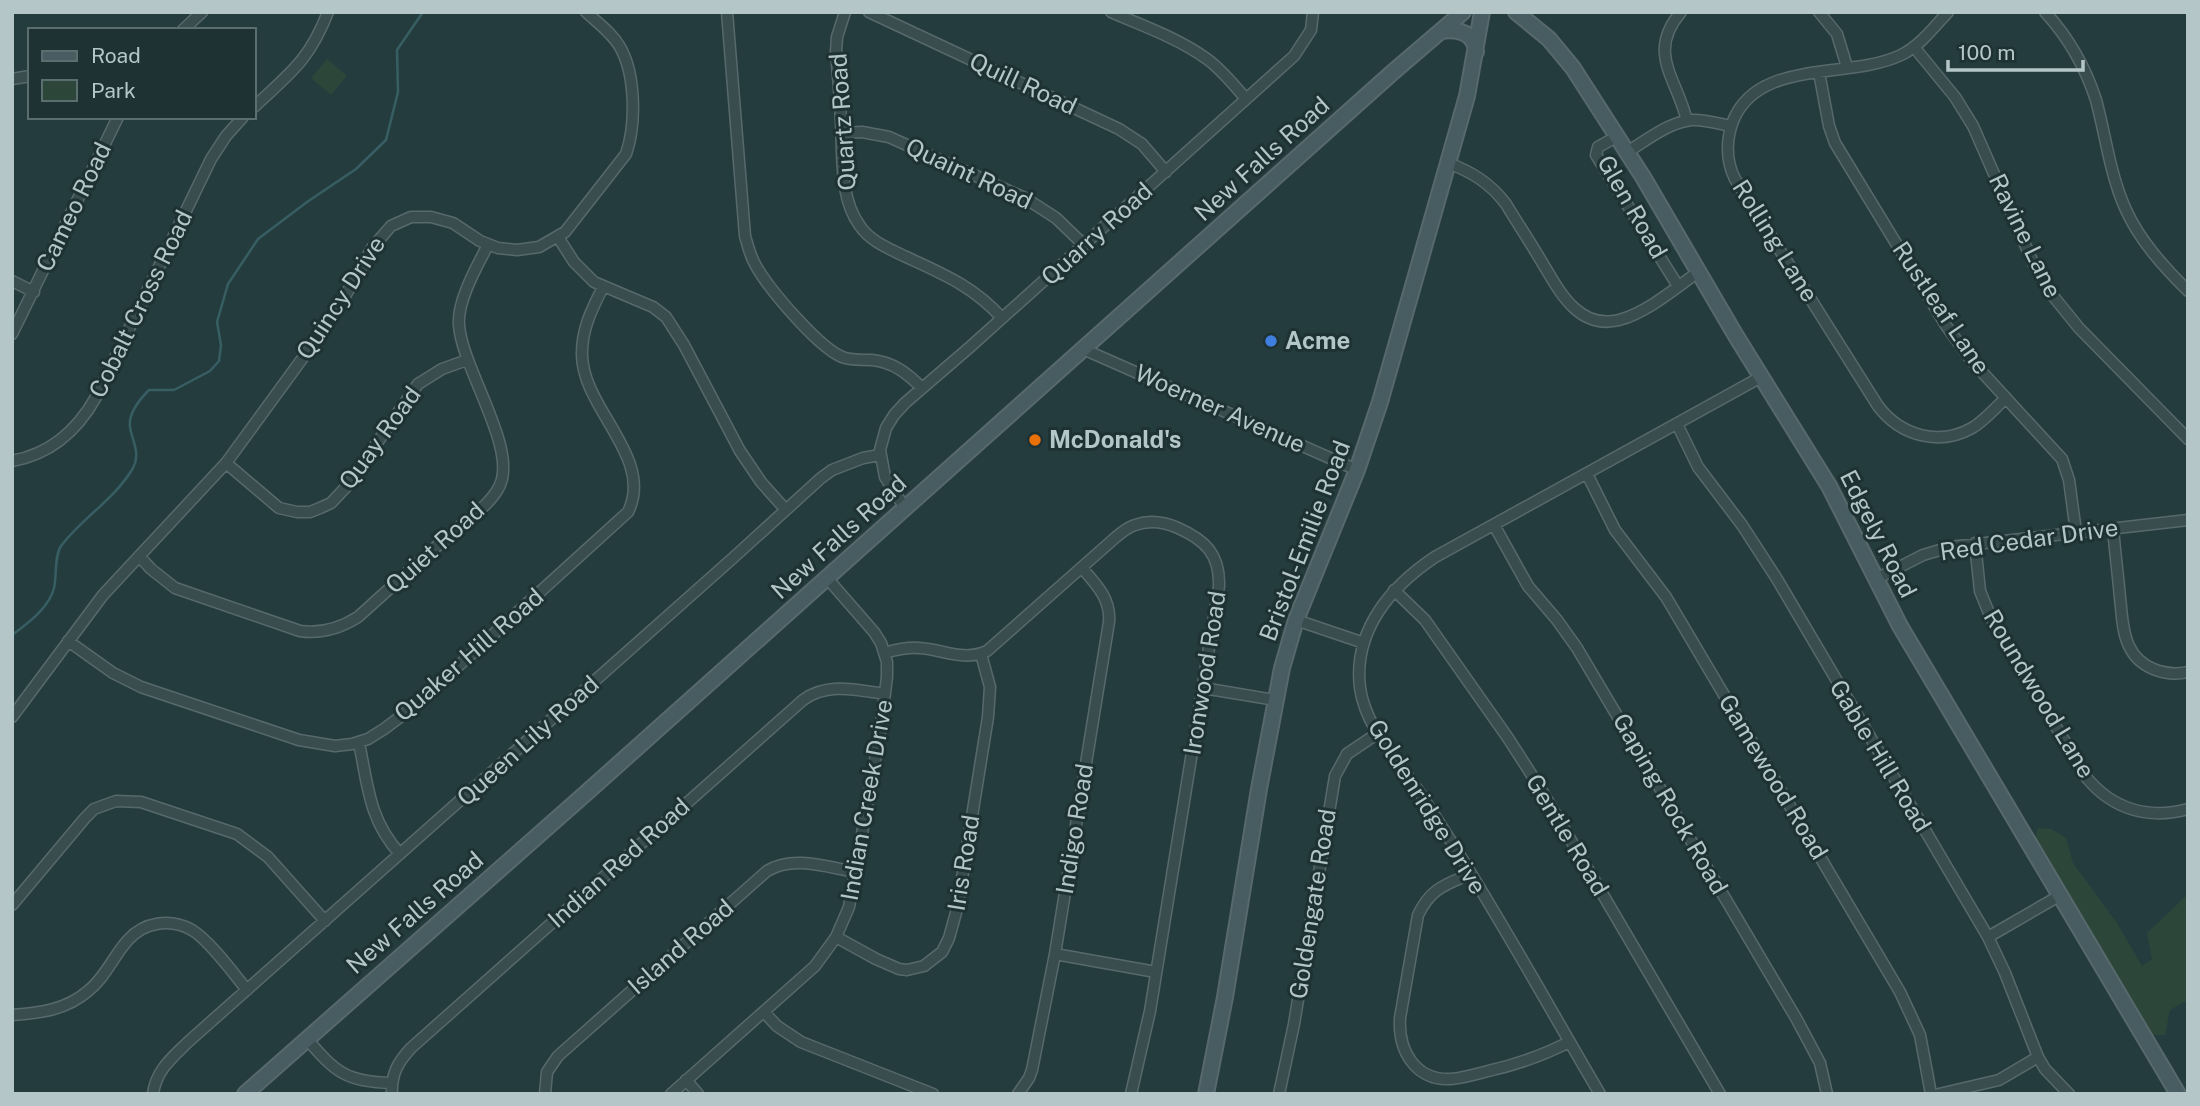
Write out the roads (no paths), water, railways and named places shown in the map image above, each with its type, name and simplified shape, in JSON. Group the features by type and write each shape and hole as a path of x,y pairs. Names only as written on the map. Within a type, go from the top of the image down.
{"main road":[{"name":"New Falls Road","path":"245,1094 1463,12"},
{"name":"Bristol-Emilie Road","path":"1206,1094 1275,700 1296,620 1357,470 1380,402 1467,96 1482,12"},
{"name":"Edgely Road","path":"1516,12 1549,39 1560,52 1618,136 1829,486 1900,626 2178,1094"},
{"path":"1441,31 1451,29 1465,33 1473,41 1476,53"}],"street":[{"path":"185,28 202,12"},
{"name":"Quincy Drive","path":"12,717 103,595 226,463 318,337 372,248 391,226 411,218 431,216 453,223 488,245 517,250 539,247 558,237 579,215 622,160 632,131 630,78 624,57 610,35 586,12"},
{"path":"727,12 745,236 755,265 813,336 831,352 846,358 888,363 908,374 922,388"},
{"name":"Quartz Road","path":"845,12 837,37 836,52 846,194 860,228 882,245 961,283 981,296 1002,318"},
{"name":"Quill Road","path":"869,12 1119,129 1142,144 1167,172"},
{"path":"1111,12 1169,37 1205,57 1246,99"},
{"name":"Quarry Road","path":"880,455 886,428 894,415 1298,52 1311,30 1313,12"},
{"path":"1682,12 1666,35 1665,57 1687,121"},
{"path":"1819,12 1837,34 1847,67"},
{"path":"1627,152 1687,121 1731,126 1745,101 1757,90 1773,83 1894,58 1914,47 1948,12"},
{"path":"2045,12 2069,41 2090,82 2117,187 2126,211 2155,256 2188,291"},
{"path":"256,105 307,56 317,40 325,13"},
{"name":"Ravine Lane","path":"1914,47 1955,97 1973,126 2034,265 2053,296 2079,328 2188,439"},
{"name":"Rustleaf Lane","path":"1819,72 1829,126 1842,156 1947,327 1971,360 2047,441 2066,466 2076,532"},
{"name":"Cameo Road","path":"12,334 116,119"},
{"name":"Cobalt Cross Road","path":"12,461 40,453 57,443 86,416 211,159 241,119"},
{"name":"Rolling Lane","path":"1731,126 1727,148 1735,179 1886,416 1914,434 1940,436 1973,427 2005,399"},
{"name":"Quaint Road","path":"842,133 862,132 889,137 1025,198 1056,218 1084,245"},
{"name":"Glen Road","path":"1618,136 1598,148 1596,155 1678,286"},
{"path":"1448,163 1485,180 1494,189 1565,299 1586,316 1604,321 1623,319 1698,272"},
{"path":"558,237 584,273 603,287 643,302 666,317 684,345 740,451 761,482 786,510"},
{"name":"Quiet Road","path":"139,556 175,588 274,623 312,632 334,629 351,621 482,506 500,485 504,474 503,455 467,359 459,317 466,293 488,245"},
{"path":"12,281 34,292"},
{"name":"Quaker Hill Road","path":"68,641 113,673 141,687 317,744 335,746 359,743 384,729 412,708 628,512 635,485 631,468 592,393 581,355 585,325 603,287"},
{"name":"Woerner Avenue","path":"1083,349 1357,470"},
{"name":"Quay Road","path":"226,463 279,508 297,512 310,512 320,508 331,503 347,486 418,384 442,369 467,359"},
{"name":"Goldenridge Drive","path":"1600,1094 1441,825 1378,733 1365,708 1360,687 1359,667 1364,643 1372,622 1394,590 1434,557 1761,377"},
{"name":"Gable Hill Road","path":"1677,424 1698,467 1733,512 1777,579 1988,937 2038,1057 2045,1069 2069,1094"},
{"path":"880,455 885,477 905,508"},
{"name":"Queen Lily Road","path":"153,1094 156,1080 165,1064 786,510 832,470 863,458 880,455"},
{"name":"Gamewood Road","path":"1587,474 1615,530 1666,597 1900,992 1920,1035 1931,1094"},
{"name":"Red Cedar Drive","path":"1876,579 1931,552 1975,543 2188,520"},
{"name":"Ironwood Road","path":"981,654 993,647 1126,529 1144,522 1169,524 1201,540 1216,561 1220,576 1203,688 1150,1011 1131,1094"},
{"name":"Gaping Rock Road","path":"1494,525 1528,586 1577,649 1796,1018 1820,1063 1827,1094"},
{"path":"2113,528 2121,611 2128,646 2142,663 2154,670 2169,674 2188,672"},
{"name":"Roundwood Lane","path":"1975,543 1980,591 1987,609 2086,777 2105,797 2134,811 2165,814 2188,809"},
{"name":"Indigo Road","path":"1018,1094 1032,1070 1055,954 1110,616 1104,597 1082,568"},
{"name":"Indian Creek Drive","path":"671,1094 815,966 836,937 849,906 887,677 884,653 874,632 827,578"},
{"name":"Gentle Road","path":"1394,590 1425,620 1508,738 1720,1094"},
{"path":"1296,620 1364,643"},
{"path":"884,653 918,648 961,657 981,654"},
{"name":"Iris Road","path":"836,937 888,965 907,970 932,962 946,947 957,909 988,717 990,687 981,654"},
{"name":"Indian Red Road","path":"392,1088 397,1066 411,1048 803,700 820,690 839,688 885,694"},
{"path":"1203,688 1275,700"},
{"name":"Goldengate Road","path":"1279,1094 1294,1024 1335,776 1348,754 1378,733"},
{"path":"359,743 376,821 400,854"},
{"path":"12,905 85,818 99,807 128,800 160,807 242,837 268,858 324,921"},
{"name":"Island Road","path":"545,1094 547,1072 558,1056 767,871 783,864 798,862 855,872"},
{"path":"1470,874 1433,893 1426,899 1418,915 1400,1018 1400,1035 1409,1059 1428,1075 1452,1079 1535,1059 1569,1042"},
{"path":"1988,937 2059,896"},
{"path":"12,1015 48,1012 78,999 97,982 136,932 161,923 177,924 192,930 247,990"},
{"path":"1055,954 1156,972"},
{"path":"764,1012 777,1026 801,1042 933,1094"},
{"path":"307,1039 332,1066 352,1079 392,1088"},
{"path":"1939,1094 2000,1080 2038,1057"},
{"path":"686,1080 698,1094"}],"waterway":[{"path":"12,635 48,602 54,588 57,555 61,546 117,489 133,468 136,452 130,422 139,402 149,390 174,390 210,371 219,361 221,345 217,322 228,284 258,239 356,169 386,140 398,92 397,50 423,12"}],"place":[{"name":"Acme","path":"1271,341"},
{"name":"McDonald's","path":"1035,440"}]}
